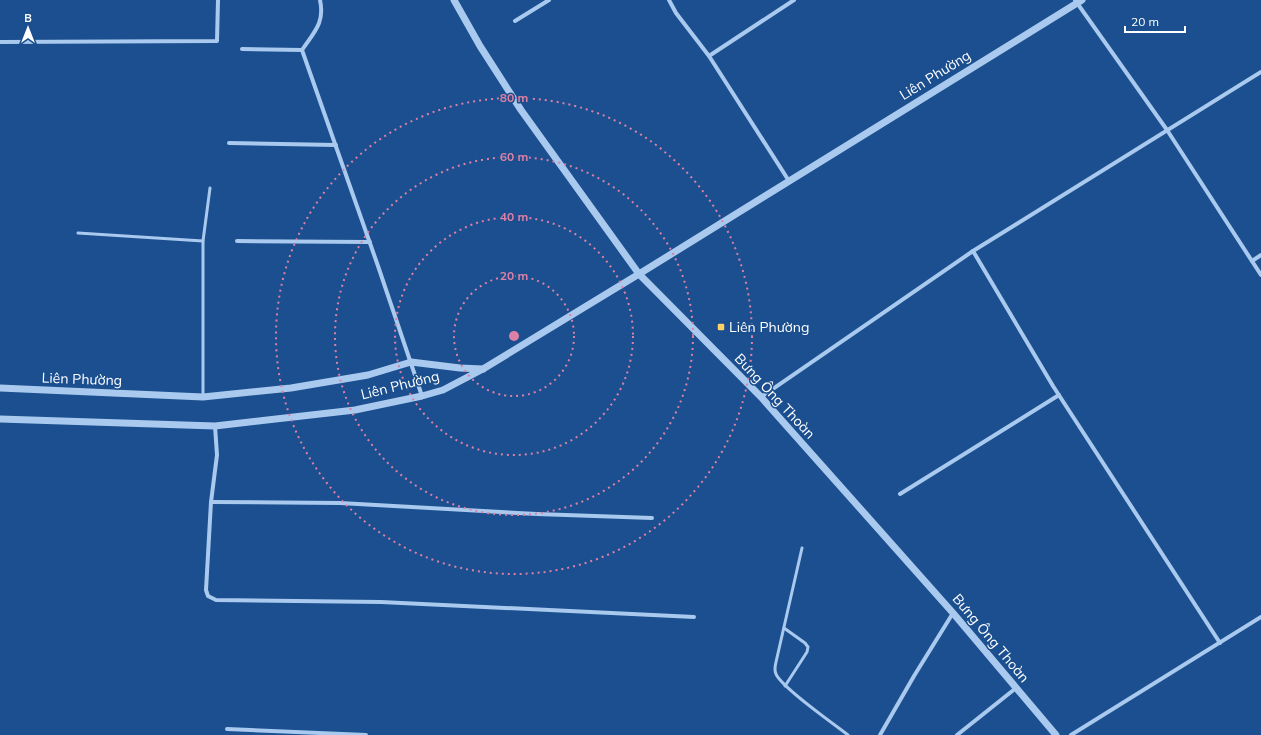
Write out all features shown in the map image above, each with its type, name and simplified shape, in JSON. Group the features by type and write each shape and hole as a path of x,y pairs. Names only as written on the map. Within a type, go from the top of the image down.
{"street":[{"path":"0,42 217,40 218,0"},
{"path":"302,50 320,23 322,11 320,0"},
{"name":"Bưng Ông Thoàn","path":"454,0 480,46 521,110 639,274 761,397 953,613 1056,735"},
{"path":"515,21 549,0"},
{"path":"669,0 676,12 709,56 790,181"},
{"path":"709,56 794,0"},
{"path":"1078,1 1167,130 1261,275"},
{"name":"Liên Phường","path":"0,420 214,426 355,410 443,390 483,369 639,274 1078,1"},
{"path":"242,49 302,50"},
{"path":"302,50 370,242 422,396"},
{"path":"761,397 973,251 1261,72"},
{"path":"229,143 336,145"},
{"path":"237,240 370,242"},
{"path":"973,251 1059,395 1220,643"},
{"path":"1252,261 1261,256"},
{"name":"Liên Phường","path":"0,388 203,397 291,388 360,376 411,362 460,368 483,369"},
{"path":"900,494 1059,395"},
{"path":"214,426 217,455 211,502 206,590 208,596 216,600 381,602 694,617"},
{"path":"211,502 340,503 537,514 652,518"},
{"path":"880,735 953,613"},
{"path":"1071,735 1261,618"},
{"path":"956,735 1016,688"},
{"path":"227,730 366,735"}],"lane":[{"path":"203,397 203,241 210,188"},
{"path":"78,233 203,241"},
{"path":"802,548 775,669 776,676 785,686 848,735"},
{"path":"784,628 805,643 808,647 807,652 785,686"}],"place":[{"name":"Liên Phường","path":"721,327"}]}
